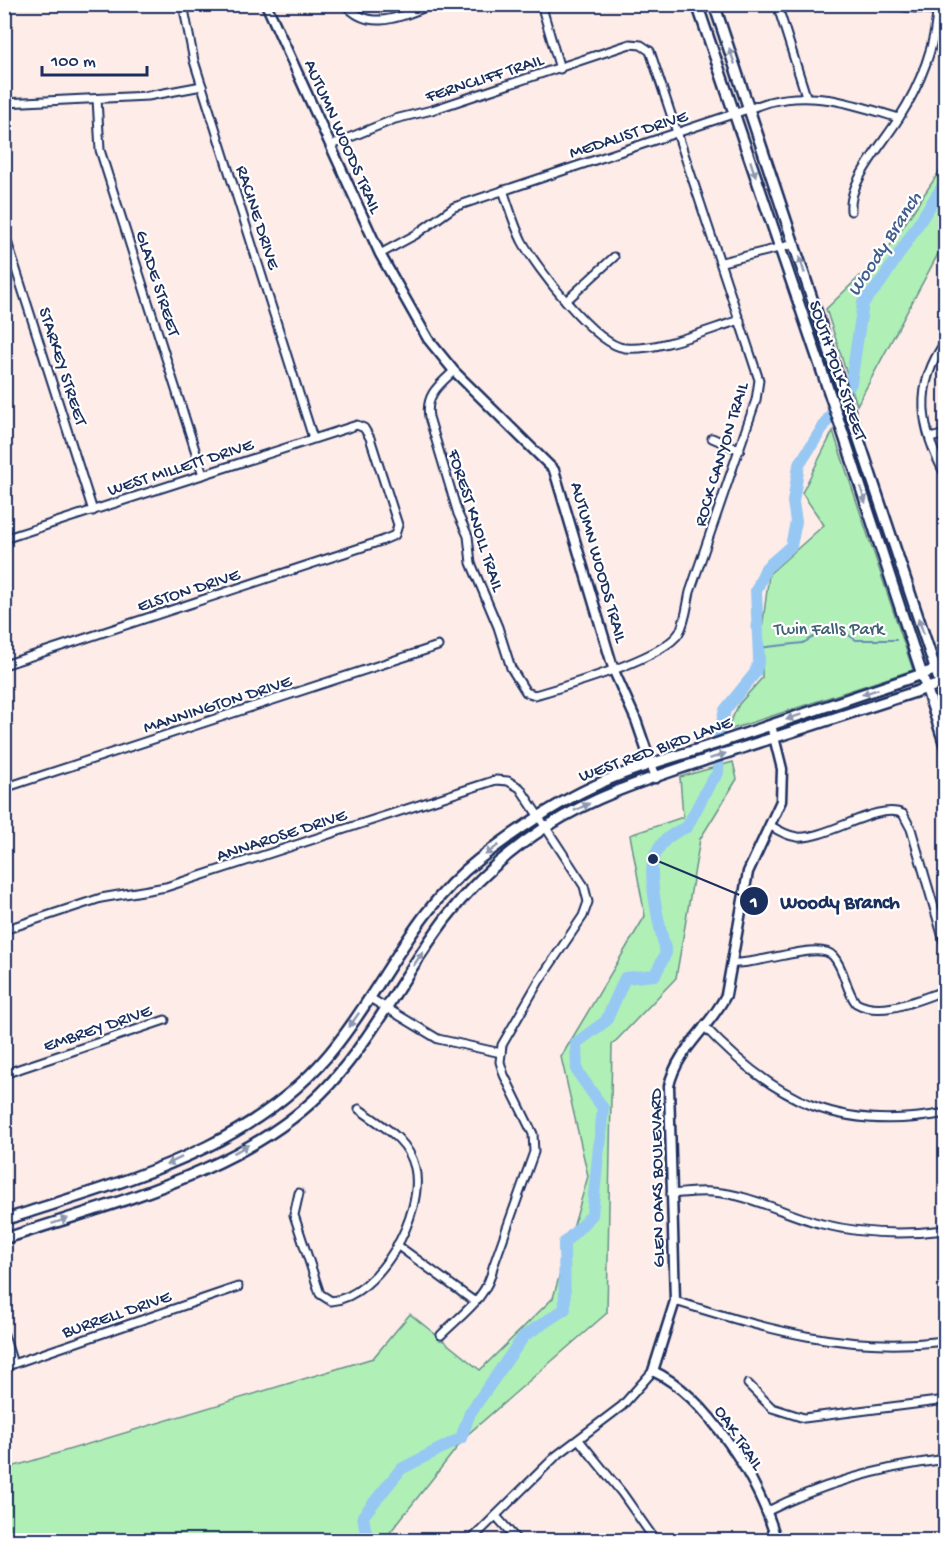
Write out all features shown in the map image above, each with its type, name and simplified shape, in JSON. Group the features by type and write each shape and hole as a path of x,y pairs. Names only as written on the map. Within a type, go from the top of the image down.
{"main road":[{"name":"SOUTH POLK STREET","path":"697,4 826,382 923,674 945,748"},
{"name":"SOUTH POLK STREET","path":"714,4 935,670 943,683 945,701"},
{"name":"WEST RED BIRD LANE","path":"4,1220 143,1174 202,1148 263,1116 312,1075 370,998 421,920 457,877 540,815 596,785 945,666"},
{"name":"WEST RED BIRD LANE","path":"4,1239 149,1191 209,1166 255,1142 292,1118 327,1087 358,1048 446,917 501,861 547,826 598,799 694,764 943,683"},
{"path":"312,1075 327,1087"},
{"path":"143,1174 149,1191"}],"street":[{"name":"RACINE DRIVE","path":"183,4 194,61 313,438"},
{"name":"AUTUMN WOODS TRAIL","path":"266,4 380,254 428,339 454,371 555,470 614,671 656,778"},
{"path":"345,4 352,13 369,21 381,22 434,4"},
{"path":"542,4 560,69"},
{"path":"777,4 806,96"},
{"path":"851,211 850,199 856,184 899,118 921,72 932,36 937,7 885,4"},
{"name":"FERNCLIFF TRAIL","path":"331,145 395,119 432,110 630,44 646,47"},
{"name":"ROCK CANYON TRAIL","path":"549,691 614,671 674,638 679,632 756,400 759,380 679,131 653,55 646,47"},
{"path":"4,103 168,94 202,86"},
{"name":"MEDALIST DRIVE","path":"380,254 416,235 454,207 783,98 806,96 831,99 899,118"},
{"name":"GLADE STREET","path":"98,99 100,150 203,475"},
{"path":"503,190 522,241 541,271 566,301 604,339 627,349 654,346 740,320"},
{"name":"STARKEY STREET","path":"4,232 93,511"},
{"path":"722,262 795,244"},
{"path":"566,301 614,257"},
{"path":"945,341 930,367 924,390 923,409 930,438 945,476"},
{"name":"FOREST KNOLL TRAIL","path":"454,371 431,394 427,406 458,514 468,536 471,563 498,627 511,668 521,685 526,692 535,695 549,691"},
{"name":"WEST MILLETT DRIVE","path":"4,540 357,425 364,428 398,525 395,535 381,541"},
{"path":"930,438 945,434"},
{"path":"712,438 740,450"},
{"name":"ELSTON DRIVE","path":"4,665 381,541"},
{"name":"MANNINGTON DRIVE","path":"4,789 438,646"},
{"name":"GLEN OAKS BOULEVARD","path":"471,1540 556,1456 622,1406 653,1371 675,1301 669,1086 679,1059 726,995 748,872 779,808 783,769 771,725"},
{"name":"ANNAROSE DRIVE","path":"4,930 101,898 166,887 496,780 515,784 540,815 584,885 587,906 583,916 506,1036 501,1053"},
{"path":"771,826 788,835 811,837 891,810 903,814 911,829 945,948"},
{"path":"732,963 759,962 801,951 823,950 836,960 856,1003 872,1008 886,1008 945,990"},
{"path":"370,998 438,1039 501,1053 500,1062 504,1075 526,1119 535,1144 527,1174 493,1267 491,1281 475,1302 441,1335"},
{"name":"EMBREY DRIVE","path":"4,1074 165,1020"},
{"path":"704,1026 748,1070 782,1092 818,1107 865,1120 901,1119 945,1113"},
{"path":"299,1193 295,1200 294,1215 317,1288 324,1299 341,1301 353,1297 369,1283 398,1245 416,1199 415,1168 402,1140 359,1109"},
{"path":"671,1194 713,1192 731,1195 821,1224 856,1230 889,1233 945,1230"},
{"path":"398,1245 475,1302"},
{"name":"BURRELL DRIVE","path":"4,1366 238,1287"},
{"path":"675,1301 771,1330 833,1342 900,1345 945,1341"},
{"path":"4,1335 13,1364"},
{"name":"OAK TRAIL","path":"653,1371 684,1390 727,1440 766,1512 776,1540"},
{"path":"748,1384 772,1408 804,1418 945,1400"},
{"path":"579,1440 656,1540"},
{"path":"766,1512 799,1495 852,1477 945,1459"},
{"path":"496,1516 517,1540"}],"green space":[{"path":"945,163 945,241 857,405 826,309 888,249"},
{"name":"Twin Falls Park","path":"833,431 913,670 726,731 739,704 762,678 762,630 769,574 824,525 802,493"},
{"path":"733,762 737,779 700,839 676,978 612,1045 607,1313 467,1435 384,1540 5,1540 5,1469 373,1358 410,1314 480,1370 553,1298 588,1176 561,1057 645,916 630,835 683,817 680,777"}],"waterway":[{"name":"Woody Branch","path":"367,1540 363,1516 401,1469 461,1438 470,1413 524,1336 565,1309 564,1243 592,1215 603,1108 577,1071 576,1043 606,1021 625,978 655,975 666,953 653,891 654,858 659,847 667,839 687,827 709,785 718,773 720,731 725,710 755,673 759,659 756,591 766,568 791,546 796,522 793,502 799,465 851,383 863,303 881,282 946,181"},
{"path":"758,648 803,643 819,634 847,634 856,640 896,640"}],"place":[{"name":"Woody Branch","path":"653,859"}]}
